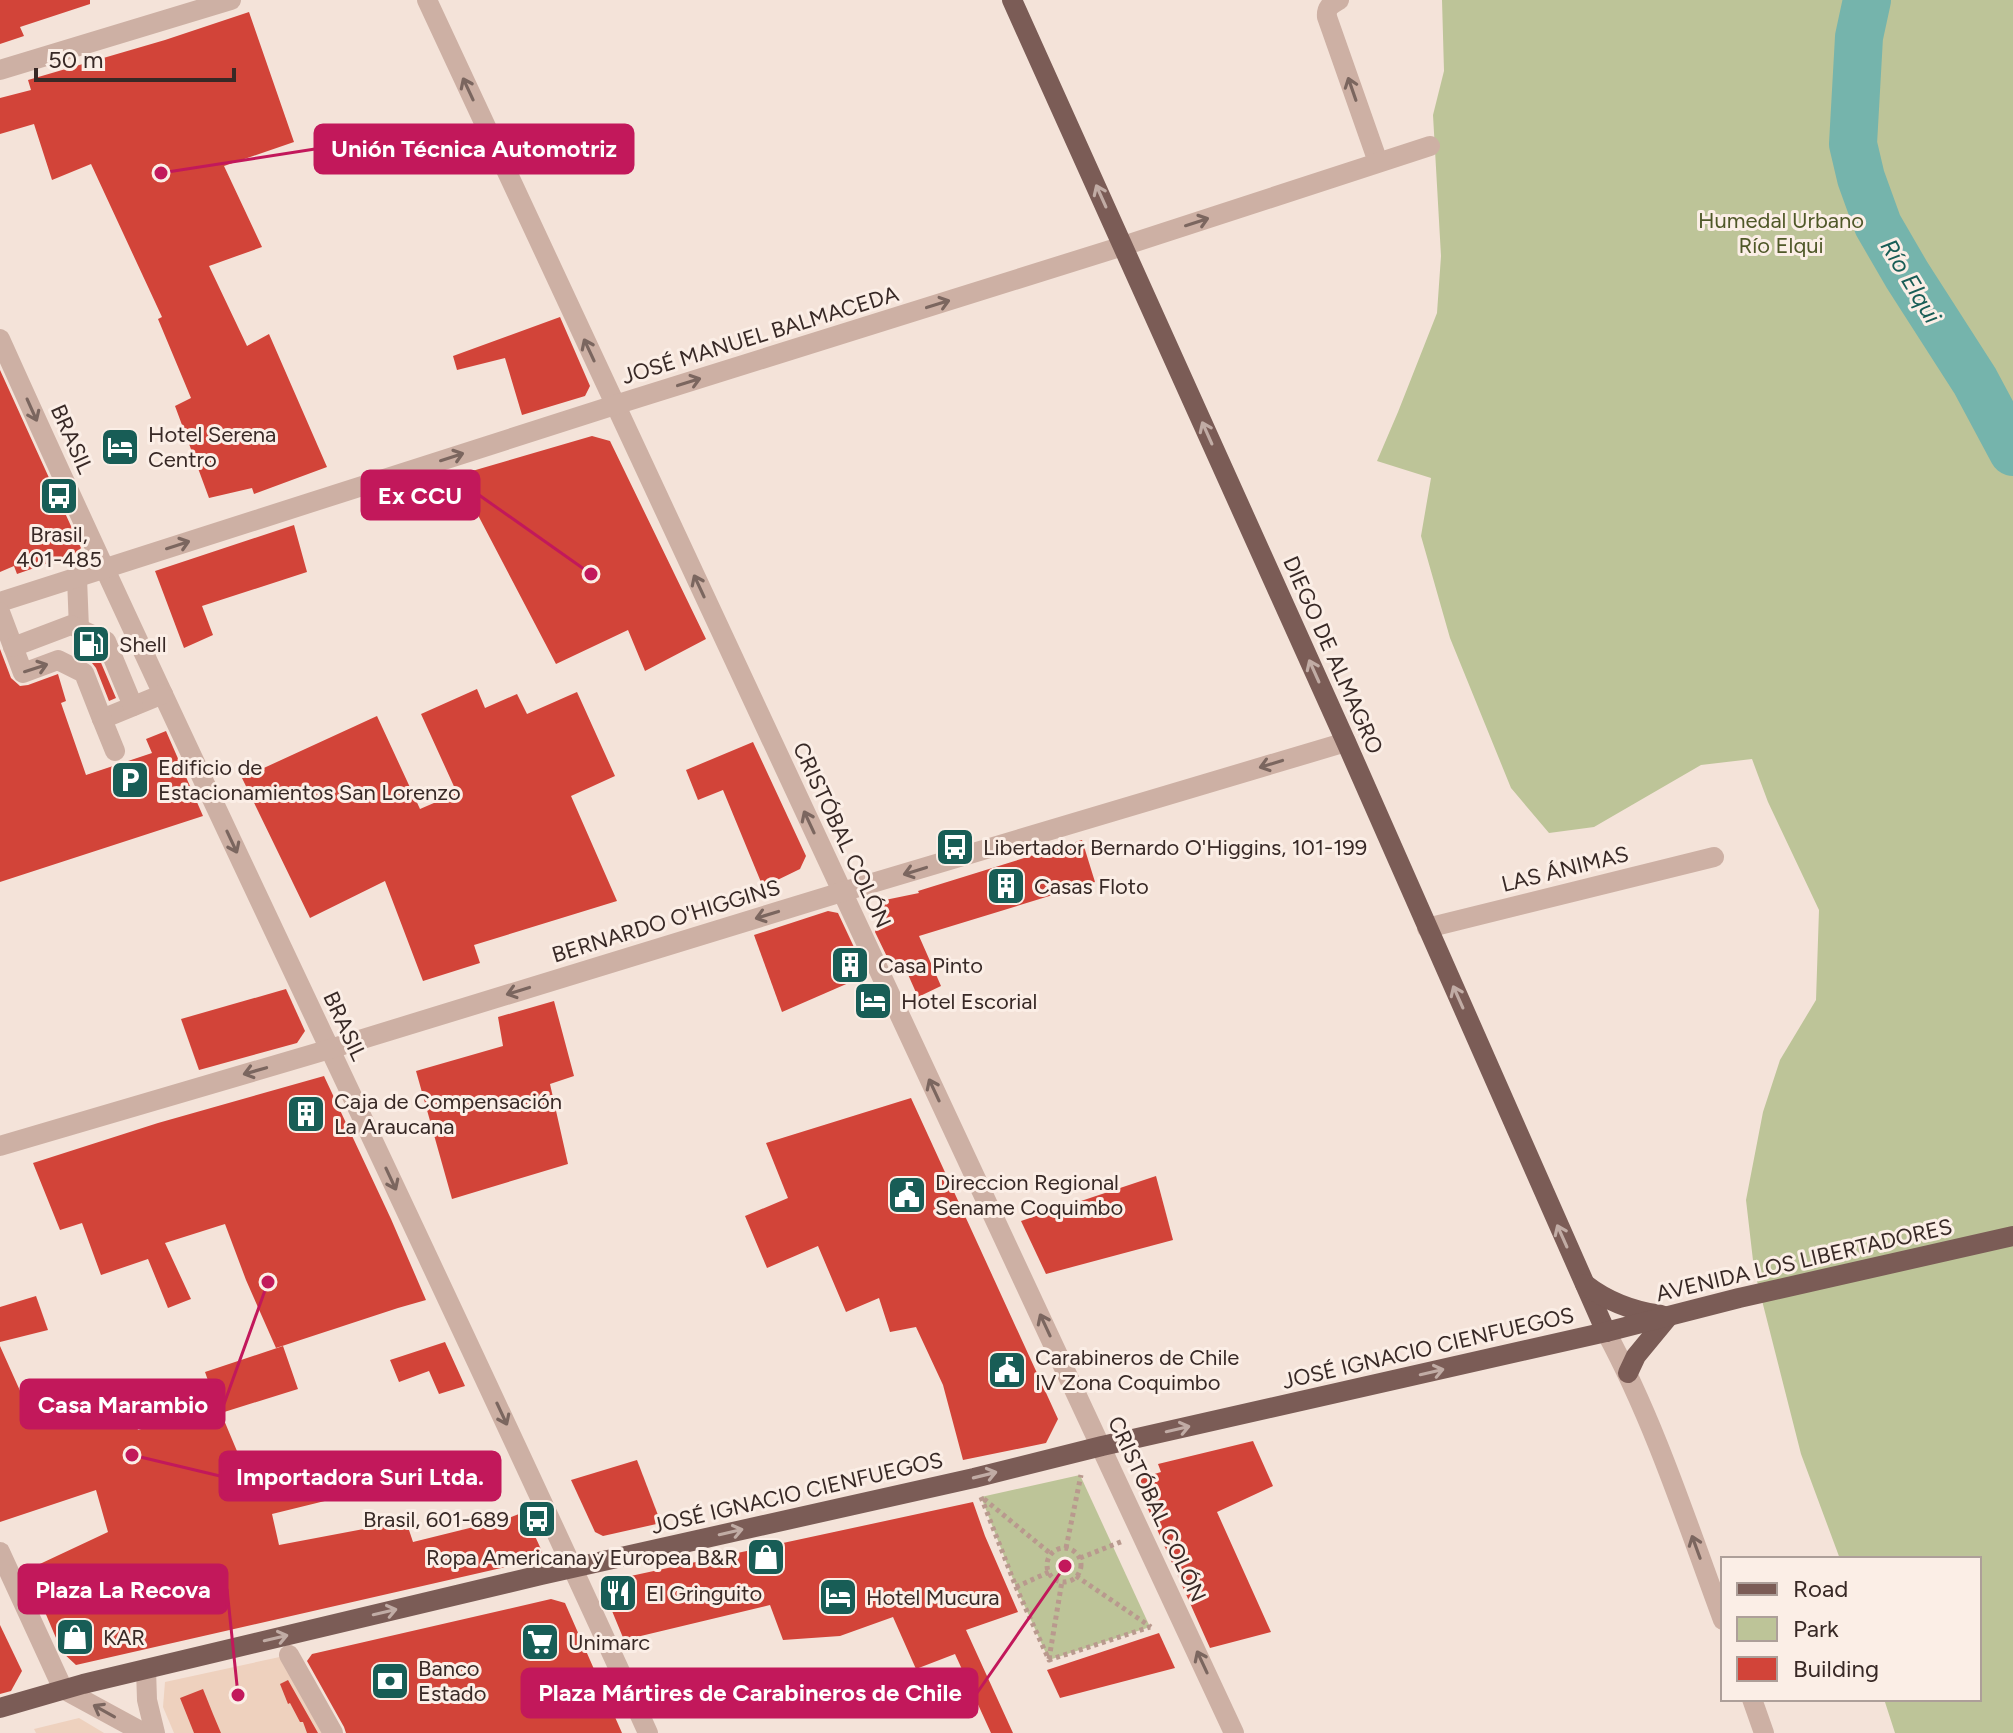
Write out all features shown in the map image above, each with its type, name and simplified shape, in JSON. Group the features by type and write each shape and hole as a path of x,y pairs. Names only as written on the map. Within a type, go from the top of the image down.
{"main road":[{"name":"DIEGO DE ALMAGRO","path":"1012,0 1346,742 1606,1332"},
{"name":"AVENIDA LOS LIBERTADORES","path":"1606,1332 1739,1298 2013,1236"},
{"path":"1582,1281 1601,1297 1616,1304 1644,1313 1669,1316"},
{"path":"1628,1373 1636,1356 1669,1316"},
{"name":"JOSÉ IGNACIO CIENFUEGOS","path":"0,1708 63,1689 573,1567 978,1488 1102,1446 1606,1332"}],"street":[{"path":"0,70 231,0"},
{"name":"CRISTÓBAL COLÓN","path":"427,0 1234,1733"},
{"path":"1339,0 1326,10 1327,17 1378,162"},
{"name":"JOSÉ MANUEL BALMACEDA","path":"0,602 1430,146"},
{"name":"BRASIL","path":"0,339 123,610 648,1733"},
{"path":"77,578 79,629"},
{"path":"106,641 123,610"},
{"path":"0,612 23,673 58,660 84,673 115,751"},
{"path":"13,647 71,625 106,641 133,706"},
{"path":"102,719 163,694"},
{"name":"BERNARDO O'HIGGINS","path":"0,1146 1346,742"},
{"name":"LAS ÁNIMAS","path":"1427,928 1714,857"},
{"path":"1606,1332 1628,1373 1672,1480 1721,1615"},
{"path":"0,1552 63,1689 144,1733"},
{"path":"289,1655 333,1733"},
{"path":"146,1669 147,1700 155,1733"},
{"path":"1753,1701 1764,1733"}],"path":[{"path":"1066,1548 1080,1475 1102,1446"},
{"path":"978,1488 1051,1554"},
{"path":"978,1488 1016,1587 1049,1660"},
{"path":"1080,1558 1141,1533"},
{"path":"1058,1549 1074,1551 1080,1558 1081,1568 1076,1576 1067,1581 1052,1576 1048,1563 1051,1554 1058,1549"},
{"path":"1016,1587 1049,1572"},
{"path":"1076,1576 1150,1627"},
{"path":"1049,1660 1062,1581"},
{"path":"1049,1660 1181,1618"}],"green space":[{"name":"Humedal Urbano Río Elqui","path":"1442,0 2013,0 2013,1733 1895,1733 1885,1701 1981,1701 1981,1557 1839,1557 1801,1454 1754,1269 1746,1200 1763,1112 1780,1060 1816,1000 1819,910 1768,802 1752,759 1701,765 1594,827 1549,833 1511,788 1450,638 1421,536 1431,478 1377,461 1437,313 1441,256 1433,115 1444,71"},
{"path":"1080,1475 1150,1627 1049,1660 981,1497"}],"shaded area":[{"path":"289,1655 333,1733 174,1733 163,1707 165,1682"},
{"path":"79,1718 104,1733 36,1733 34,1729"}],"building":[{"path":"0,0 90,0 90,4 20,27 24,36 0,44"},
{"path":"249,12 294,142 224,166 262,247 209,266 247,346 269,334 327,467 254,494 252,488 209,498 175,406 191,398 158,319 162,317 91,164 52,180 34,124 0,134 0,98 31,90 28,80"},
{"path":"560,317 590,386 585,396 522,415 505,358 457,370 453,356"},
{"path":"0,370 81,548 77,553 17,574 14,566 0,572"},
{"path":"592,436 610,441 706,639 645,671 628,630 556,664 469,498 402,517 393,494"},
{"path":"294,525 307,572 202,606 213,635 184,648 155,571"},
{"path":"84,645 96,651 116,698 109,701"},
{"name":"Edificio de Estacionamientos San Lorenzo","path":"0,649 11,678 20,686 58,674 66,701 61,703 86,775 152,753 146,739 166,731 203,816 0,882"},
{"path":"477,689 485,708 517,694 527,714 577,692 615,776 571,796 617,901 474,945 480,963 423,981 385,881 310,918 242,778 377,716 420,809 457,793 421,714"},
{"path":"753,742 806,856 800,869 763,887 723,790 698,800 686,770"},
{"name":"Casas Floto","path":"1082,840 1095,882 919,936 941,986 918,997 902,961 891,965 875,932 885,900 919,893"},
{"name":"Casa Pinto","path":"828,911 838,913 867,975 782,1012 754,935"},
{"path":"286,989 305,1031 297,1043 199,1070 181,1019"},
{"path":"554,1001 574,1076 550,1084 568,1164 452,1199 416,1071 503,1046 498,1017"},
{"path":"324,1076 426,1300 276,1348 225,1224 165,1243 191,1299 168,1308 148,1259 101,1275 82,1223 60,1230 33,1163 158,1123"},
{"path":"911,1098 1058,1419 1046,1443 963,1460 943,1385 916,1327 890,1332 879,1298 846,1312 818,1246 767,1268 745,1216 788,1198 766,1143"},
{"path":"1156,1176 1173,1240 1046,1274 1021,1221"},
{"path":"36,1296 48,1330 0,1342 0,1307"},
{"path":"445,1342 465,1386 439,1394 429,1371 399,1382 390,1360"},
{"path":"0,1346 34,1422 111,1396 120,1421 133,1416 138,1430 217,1406 205,1372 283,1346 298,1389 221,1413 247,1475 300,1465 301,1471 391,1457 398,1483 272,1514 279,1545 406,1521 413,1542 524,1512 545,1558 76,1665 62,1652 27,1570 108,1532 96,1490 0,1522"},
{"path":"1253,1441 1273,1486 1217,1512 1271,1632 1210,1648 1135,1480 1161,1472 1158,1464"},
{"path":"637,1460 661,1523 603,1536 595,1532 571,1480"},
{"path":"973,1502 1018,1612 966,1630 1013,1733 991,1733 955,1654 916,1669 893,1617 840,1636 783,1640 770,1605 624,1640 605,1594 612,1580"},
{"path":"551,1599 565,1603 622,1733 346,1733 307,1661 312,1654"},
{"path":"0,1625 22,1671 11,1691 0,1694"},
{"path":"1159,1633 1175,1668 1060,1698 1047,1670"},
{"path":"288,1680 318,1733 307,1733 303,1722 288,1704 280,1684"},
{"path":"203,1689 221,1733 194,1733 180,1698"}],"waterway":[{"name":"Río Elqui","path":"1867,0 1859,37 1853,144 1861,178 1878,225 1975,381 2013,452"}],"place":[{"name":"Unión Técnica Automotriz","path":"161,173"},
{"name":"Hotel Serena Centro","path":"120,447"},
{"name":"Brasil, 401-485","path":"59,496"},
{"name":"Ex CCU","path":"591,574"},
{"name":"Shell","path":"91,644"},
{"name":"Edificio de Estacionamientos San Lorenzo","path":"130,780"},
{"name":"Libertador Bernardo O'Higgins, 101-199","path":"955,847"},
{"name":"Casas Floto","path":"1006,886"},
{"name":"Casa Pinto","path":"850,965"},
{"name":"Hotel Escorial","path":"873,1001"},
{"name":"Caja de Compensación La Araucana","path":"306,1114"},
{"name":"Direccion Regional Sename Coquimbo","path":"907,1195"},
{"name":"Casa Marambio","path":"268,1282"},
{"name":"Carabineros de Chile IV Zona Coquimbo","path":"1007,1370"},
{"name":"Importadora Suri Ltda.","path":"132,1455"},
{"name":"Brasil, 601-689","path":"537,1519"},
{"name":"Ropa Americana y Europea B&R","path":"766,1557"},
{"name":"Plaza Mártires de Carabineros de Chile","path":"1065,1566"},
{"name":"El Gringuito","path":"618,1593"},
{"name":"Hotel Mucura","path":"838,1597"},
{"name":"KAR","path":"75,1637"},
{"name":"Unimarc","path":"540,1642"},
{"name":"Banco Estado","path":"390,1681"},
{"name":"Plaza La Recova","path":"238,1695"}]}
